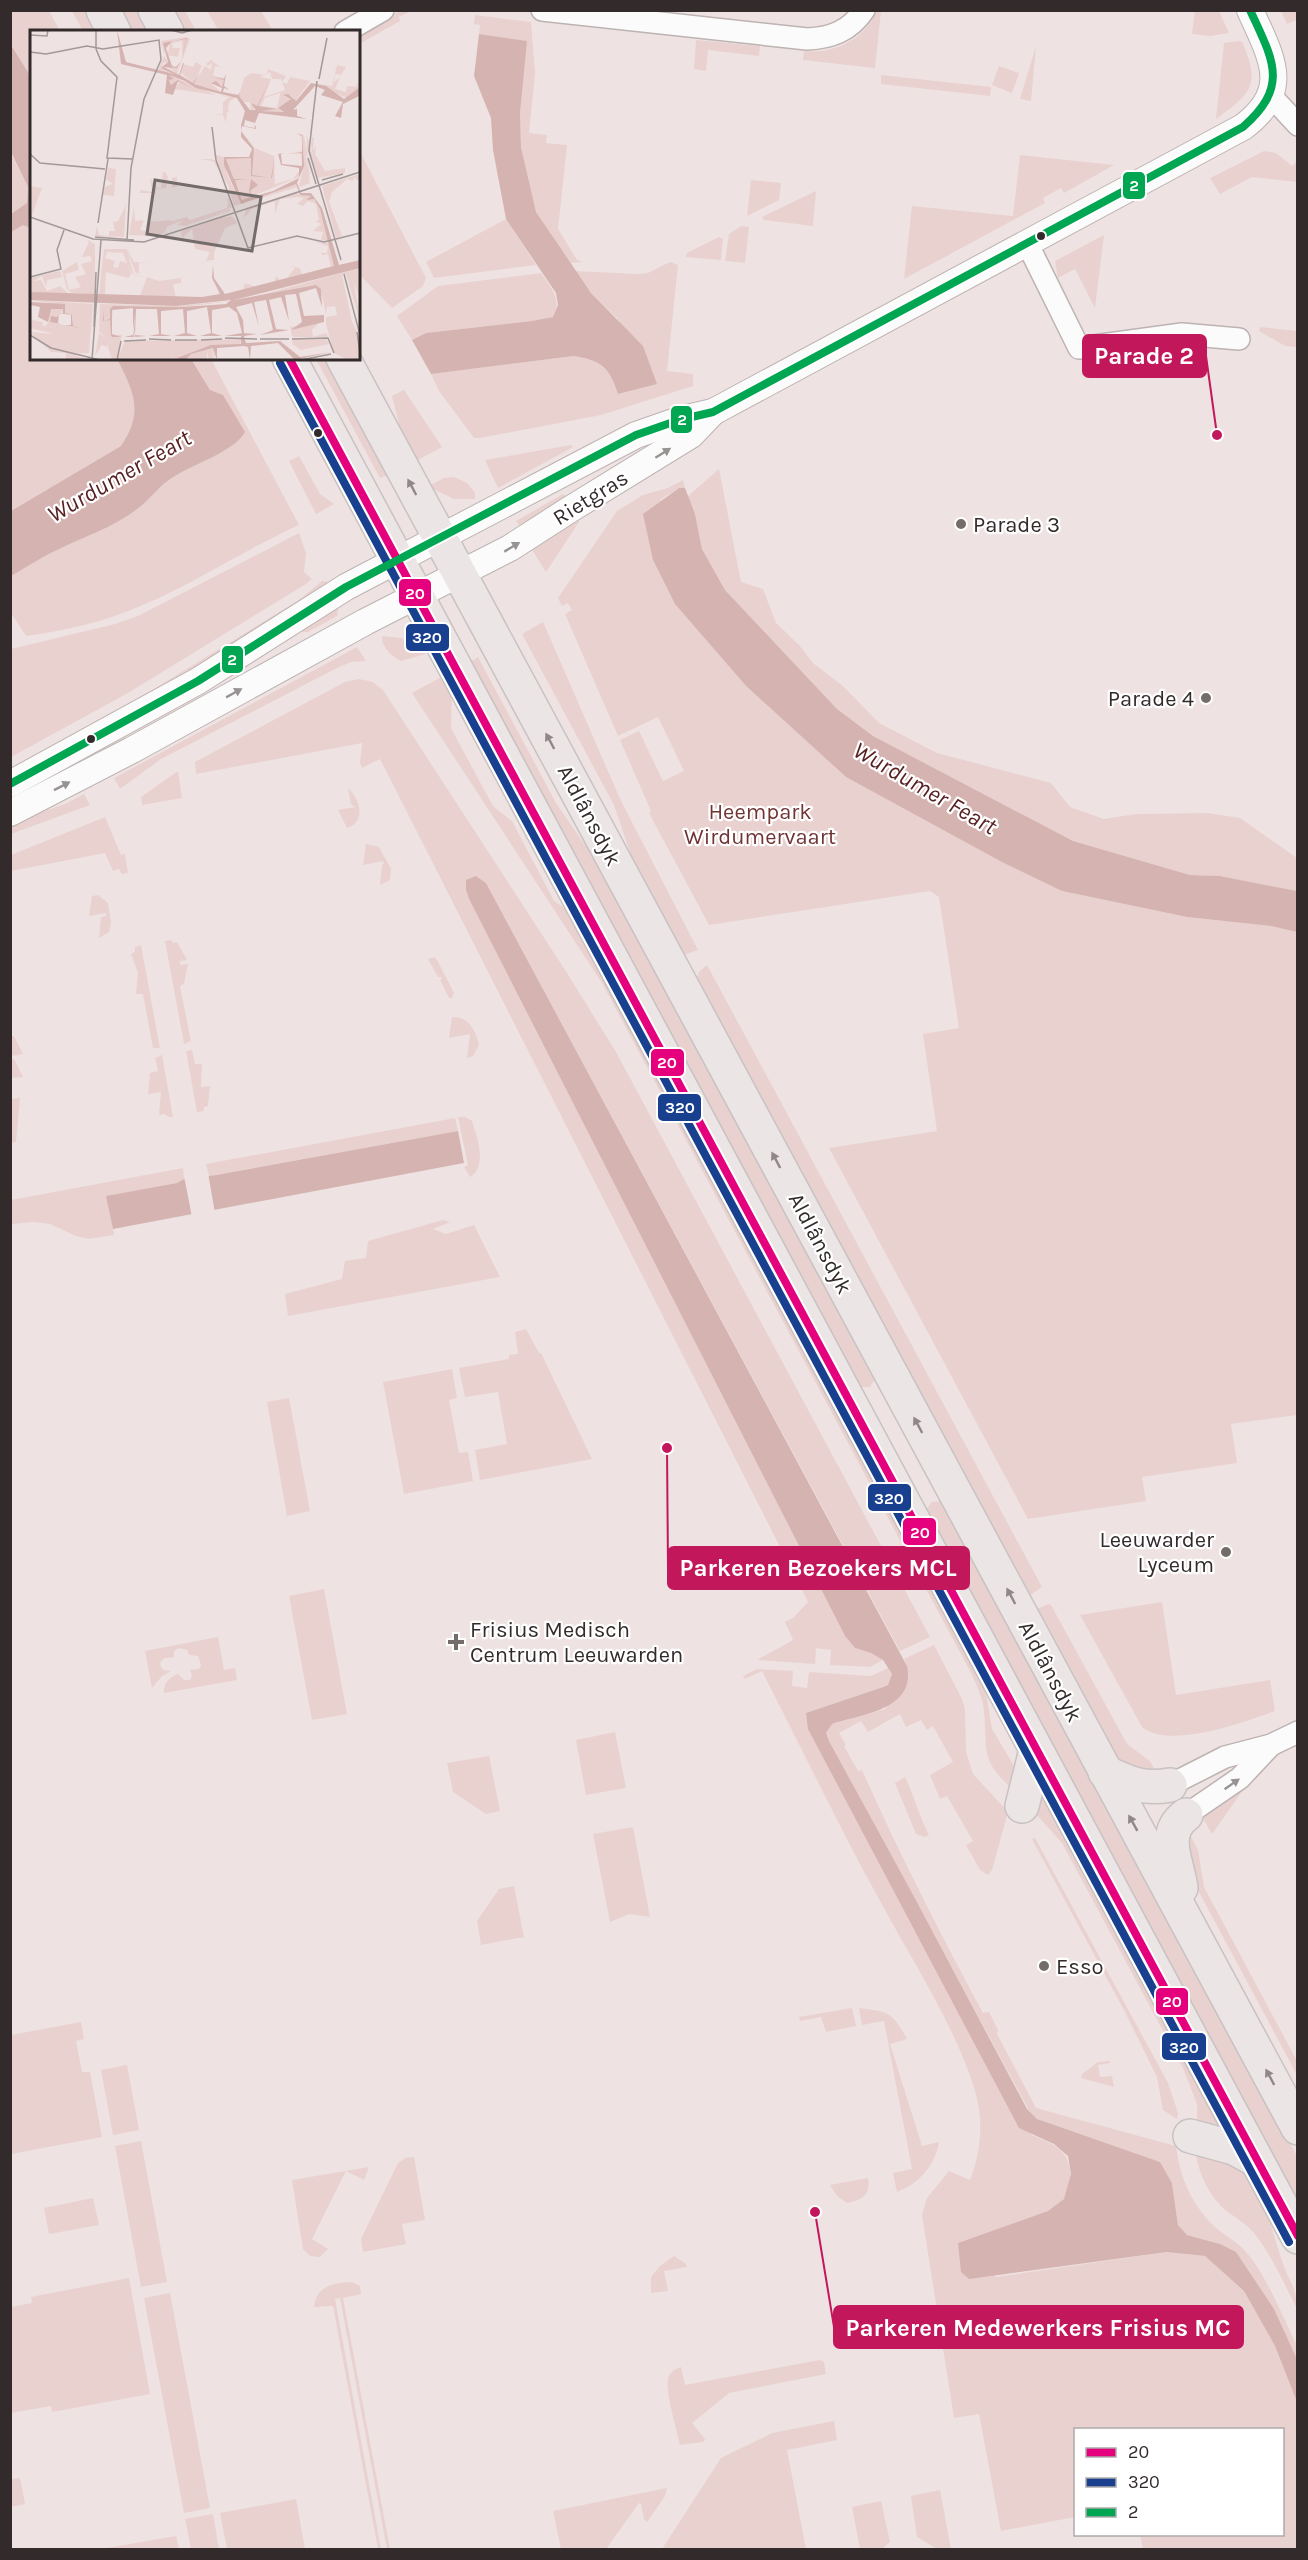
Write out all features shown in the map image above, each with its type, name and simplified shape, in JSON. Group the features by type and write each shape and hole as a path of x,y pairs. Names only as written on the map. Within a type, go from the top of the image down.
{"main road":[{"path":"103,10 113,30"},
{"path":"155,10 165,30"},
{"path":"290,360 1298,2237"},
{"name":"Aldlânsdyk","path":"344,360 1298,2128"},
{"path":"1022,1806 1036,1750"},
{"path":"1105,1772 1129,1784 1145,1788 1170,1785"},
{"path":"1184,1917 1178,1867 1171,1843 1174,1830 1186,1815"},
{"path":"1190,2136 1234,2148 1256,2160"}],"street":[{"path":"348,30 383,10"},
{"path":"542,10 578,12 807,39 837,34 852,25 864,10"},
{"path":"1250,10 1274,69 1271,96 1298,125"},
{"name":"Rietgras","path":"10,784 198,681 346,587 636,435 679,420 713,412 1243,127 1259,115 1271,96"},
{"path":"1027,243 1079,348 1182,334 1239,339"},
{"name":"Rietgras","path":"10,813 132,750 292,661 510,548 691,435 713,412"},
{"path":"1170,1785 1225,1757 1271,1745 1298,1732"},
{"path":"1186,1815 1240,1778 1271,1745"}],"green space":[{"path":"1195,10 1219,11 1229,33 1211,36 1192,34"},
{"path":"10,11 49,11 59,30 30,30 30,77 11,43"},
{"path":"72,11 86,11 97,30 82,30"},
{"path":"118,11 138,11 149,30 128,30"},
{"path":"172,11 185,11 195,30 183,30"},
{"path":"207,11 261,11 272,30 218,30"},
{"path":"400,11 411,11 399,17 400,21 360,43 360,32"},
{"path":"876,11 881,11 875,68 803,60 804,51 826,50 847,43 856,37 871,21"},
{"path":"1281,11 1297,11 1297,20 1287,24"},
{"path":"475,15 531,22 535,74 529,133 547,135 546,143 567,145 558,229 577,260 583,262 569,263 536,212 521,147 520,113 526,41 479,34 480,25 474,24"},
{"path":"696,40 760,46 759,56 708,50 706,71 694,69"},
{"path":"1242,42 1248,57 1252,79 1249,88 1237,103 1216,119 1224,43"},
{"path":"1036,46 1031,101 1020,99"},
{"path":"999,66 1019,73 1012,93 992,85"},
{"path":"881,75 991,87 990,96 881,84"},
{"path":"1264,151 1276,153 1292,166 1297,161 1297,182 1252,177 1220,194 1210,178"},
{"path":"10,152 28,187 30,360 117,360 134,402 132,423 121,446 11,511"},
{"path":"360,152 426,278 423,286 392,308 360,275"},
{"path":"1020,155 1114,165 1064,193 1061,188 1043,198 1045,203 904,279 912,206 1013,216"},
{"path":"751,180 781,183 779,200 747,216"},
{"path":"816,191 813,226 764,220 762,217"},
{"path":"506,219 536,265 434,278 426,262"},
{"path":"741,226 749,227 745,263 725,261 729,234"},
{"path":"1104,235 1095,308 1075,269 1058,278 1055,261"},
{"path":"719,237 723,239 721,260 686,257 687,253"},
{"path":"670,262 678,265 667,371 693,374 693,386 601,415 480,438 474,438 439,391 431,374 574,356 591,360 603,367 611,377 618,394 657,384 617,318 591,293 574,271 638,274 648,273"},
{"path":"541,273 556,299 554,317 426,333 412,340 397,316 438,286"},
{"path":"1260,327 1297,331 1297,347 1285,346 1259,331"},
{"path":"192,360 212,360 299,525 159,598 125,612 83,625 26,636 11,613 11,576 49,554 121,520 141,506 170,479 223,451 239,439 244,432 223,395 210,390"},
{"path":"317,360 328,360 388,475 380,478"},
{"path":"404,390 442,447 414,462 403,440 392,396"},
{"path":"571,445 573,447 498,488 485,460"},
{"path":"299,456 320,494 334,504 316,514 289,461"},
{"path":"719,469 741,582 763,589 776,623 800,646 813,663 843,686 879,723 937,753 1051,783 1070,807 1104,819 1136,814 1208,813 1240,818 1297,858 1297,891 1220,876 1190,875 1073,841 873,736 837,709 725,590 702,549 695,514 687,497"},
{"path":"454,477 467,483 475,493 475,499 454,499 431,488 431,485 444,478"},
{"name":"Heempark Wirdumervaart","path":"683,480 685,488 679,488 661,499 653,560 675,604 746,686 846,777 1062,891 1187,917 1271,926 1297,932 1297,1415 1231,1424 1237,1463 1142,1477 1146,1501 1028,1519 829,1148 937,1131 923,1034 959,1028 939,897 930,891 709,925 649,813 651,811 620,740 639,731 663,781 684,771 658,717 618,736 565,614 572,610 568,603 562,606 558,598 617,511 643,495 668,488"},
{"path":"563,494 567,497 521,528 516,521"},
{"path":"578,520 579,522 546,572 531,548"},
{"path":"299,533 306,553 304,572 312,579 306,584 128,693 11,757 11,649 115,624 138,616"},
{"path":"322,581 326,581 329,587 315,599 11,777 11,768 154,689 299,600"},
{"path":"334,607 338,608 337,616 308,632 303,632 301,629"},
{"path":"543,622 621,801 698,950 681,956 637,873 614,805 522,634"},
{"path":"382,636 401,638 424,647 426,654 401,661 388,651 383,644"},
{"path":"357,647 366,661 351,662 337,668 161,759 120,789 114,778"},
{"path":"478,657 556,803 610,881 875,1379 870,1387 858,1387 470,662"},
{"path":"445,675 452,687 451,728 494,807 512,821 554,901 573,913 985,1686 992,1729 1016,1771 1011,1788 989,1761 982,1702 971,1673 602,983 412,693"},
{"path":"359,679 373,682 383,690 616,1052 930,1637 900,1651 486,883 476,876 466,890 469,899 845,1636 855,1648 883,1660 870,1667 830,1665 831,1650 816,1648 815,1664 757,1660 793,1640 785,1622 793,1618 808,1602 380,759 362,768 360,763 362,743 196,774 195,762 345,682"},
{"path":"178,771 182,798 142,805 141,797"},
{"path":"348,788 356,798 360,810 357,821 347,828 338,810 355,807 351,804"},
{"path":"84,794 90,805 11,834 10,823 65,804"},
{"path":"105,817 121,855 125,854 128,873 122,874 119,869 113,871 105,853 11,871 11,855"},
{"path":"366,844 379,847 391,869 390,880 380,885 383,861 363,865"},
{"path":"98,895 108,903 111,923 109,932 99,938 101,917 106,916 106,913 89,916 92,896"},
{"path":"171,940 173,943 177,942 187,960 180,961 180,965 188,964 184,984 180,986 191,1041 184,1044 165,941"},
{"path":"141,945 160,1048 153,1048 143,994 136,994 138,973 131,954 135,952 135,947"},
{"path":"434,957 454,993 452,998 449,998 440,980 441,977 438,977 428,959"},
{"path":"707,965 1042,1587 1029,1596 696,982 699,972"},
{"path":"452,1017 467,1021 476,1034 479,1045 473,1056 467,1058 470,1034 449,1038"},
{"path":"11,1036 14,1036 23,1054 11,1056"},
{"path":"192,1050 195,1064 202,1064 201,1087 210,1086 208,1106 204,1107 204,1111 197,1112 186,1051"},
{"path":"162,1055 173,1117 165,1114 159,1115 161,1092 148,1094 150,1073 158,1071 155,1058"},
{"path":"14,1059 23,1077 11,1078 11,1060"},
{"path":"20,1098 16,1142 11,1143 11,1099"},
{"path":"458,1117 465,1117 472,1121 480,1151 479,1166 470,1177 464,1167 468,1165"},
{"path":"455,1118 458,1131 209,1176 206,1164"},
{"path":"183,1168 184,1179 177,1183 107,1196 114,1235 89,1239 76,1236 50,1224 34,1222 11,1224 11,1200"},
{"path":"443,1220 450,1222 433,1229 446,1234 474,1225 500,1277 288,1316 285,1294 342,1279 345,1261 366,1258 368,1241"},
{"path":"526,1329 541,1353 592,1459 480,1480 475,1450 507,1444 498,1392 465,1397 459,1368 509,1359 509,1355 518,1354 515,1332"},
{"path":"452,1369 457,1398 449,1400 459,1453 468,1452 473,1481 404,1494 383,1382"},
{"path":"289,1398 310,1511 287,1516 267,1402"},
{"path":"942,1501 947,1505 1297,2156 1297,2208 926,1510 932,1502"},
{"path":"324,1589 347,1714 312,1720 289,1596"},
{"path":"1162,1602 1176,1695 1270,1680 1275,1711 1227,1727 1188,1735 1170,1736 1154,1733 1142,1727 1080,1615"},
{"path":"1048,1604 1051,1605 1127,1744 1150,1761 1157,1774 1120,1765 1035,1610"},
{"path":"218,1637 224,1670 235,1668 237,1680 164,1693 167,1681 172,1677 178,1674 184,1680 190,1680 192,1676 190,1670 199,1669 201,1665 198,1656 189,1655 187,1650 179,1648 174,1651 174,1657 164,1658 161,1661 163,1670 171,1671 162,1676 152,1688 145,1651"},
{"path":"934,1645 962,1699 965,1709 966,1752 973,1774 1008,1812 992,1870 988,1875 980,1870 966,1845 973,1841 947,1796 940,1799 930,1775 953,1762 933,1726 927,1730 921,1720 906,1727 900,1714 868,1732 861,1721 839,1733 846,1745 844,1746 858,1771 862,1770 936,1923 983,2013 989,2012 998,2030 997,2034 1036,2108 1176,2146 1180,2168 1193,2199 1215,2227 1240,2246 1254,2262 1297,2346 1297,2359 1274,2309 1220,2244 1187,2235 1178,2225 1172,2183 1160,2162 1037,2119 1031,2114 829,1741 826,1733 832,1724 885,1709 907,1666 904,1659"},
{"path":"888,1668 892,1674 888,1685 806,1713 1032,2135 1061,2151 1068,2162 1071,2174 1066,2195 1054,2208 1030,2219 963,2241 996,2277 1167,2252 1205,2256 1244,2291 1275,2346 1297,2402 1297,2549 1143,2549 1140,2536 1284,2536 1284,2428 1074,2428 1074,2517 1001,2531 979,2414 954,2418 922,2215 927,2198 949,2171 970,2180 977,2158 980,2136 980,2114 975,2091 945,2018 849,1843 762,1671 745,1679 743,1676 757,1669 793,1671 792,1686 807,1688 809,1672 871,1676"},
{"path":"615,1732 626,1788 586,1795 576,1740"},
{"path":"489,1756 500,1811 486,1814 453,1792 447,1763"},
{"path":"905,1777 929,1835 925,1837 916,1834 895,1783"},
{"path":"1242,1788 1243,1790 1212,1834 1201,1815"},
{"path":"1044,1796 1224,2128 1197,2126 1197,2104 1183,2068 1062,1843 1035,1813 1040,1797"},
{"path":"633,1827 650,1917 629,1914 610,1922 593,1834"},
{"path":"1189,1833 1198,1850 1204,1887 1297,2061 1297,2075 1185,1866"},
{"path":"1035,1838 1168,2083 1178,2113 1177,2119 1163,2110 1157,2077 1125,2012 1032,1839"},
{"path":"514,1886 524,1937 481,1945 477,1921 499,1889"},
{"path":"852,2008 856,2026 826,2032 821,2017 800,2021 799,2017"},
{"path":"859,2008 884,2012 893,2018 902,2030 907,2039 890,2044 922,2146 939,2142 934,2158 925,2173 912,2184 897,2192 893,2173 912,2169 884,2021 862,2025"},
{"path":"81,2022 84,2039 76,2041 82,2072 90,2072 102,2137 11,2154 11,2035"},
{"path":"1110,2061 1110,2063 1098,2065 1100,2077 1112,2076 1114,2087 1081,2078 1082,2074 1098,2062"},
{"path":"127,2065 139,2130 113,2135 101,2070"},
{"path":"141,2141 167,2282 141,2287 115,2146"},
{"path":"1196,2154 1221,2157 1237,2165 1256,2188 1294,2289 1297,2309 1272,2260 1254,2233 1225,2210 1210,2191 1202,2177"},
{"path":"414,2157 425,2220 402,2224 406,2244 363,2252 361,2239 398,2163 405,2158"},
{"path":"369,2167 364,2180 346,2171 312,2239 328,2249 320,2257 310,2256 303,2249 292,2180"},
{"path":"868,2178 867,2193 847,2203 837,2196 830,2185"},
{"path":"93,2198 99,2225 49,2234 44,2208"},
{"path":"674,2256 687,2267 664,2271 668,2291 651,2293 651,2277 660,2266"},
{"path":"129,2278 150,2394 52,2412 51,2406 11,2413 11,2307 32,2303 31,2297"},
{"path":"352,2282 360,2286 361,2294 343,2298 390,2549 387,2549 340,2298 335,2299 381,2549 378,2549 333,2306 314,2307 315,2300 322,2290 338,2283"},
{"path":"170,2293 210,2508 184,2513 144,2298"},
{"path":"820,2360 824,2362 826,2374 729,2393 692,2423 705,2439 703,2442 680,2445 668,2385 669,2377 675,2370 681,2367 685,2385"},
{"path":"834,2421 837,2440 787,2450 806,2549 662,2549 721,2458 772,2433"},
{"path":"20,2478 25,2504 11,2507 11,2479"},
{"path":"667,2488 665,2496 647,2522 639,2503 606,2549 561,2549 553,2511"},
{"path":"940,2490 951,2549 937,2549 917,2537 911,2496"},
{"path":"296,2499 305,2549 227,2549 220,2513"},
{"path":"881,2501 890,2542 882,2549 860,2549 852,2507"},
{"path":"213,2514 219,2549 191,2549 185,2519"},
{"path":"176,2536 179,2549 101,2549"}],"water":[{"path":"479,34 527,41 520,113 521,147 536,212 591,293 643,346 657,384 618,394 608,371 598,363 574,356 431,374 412,340 426,333 553,317 558,305 556,293 506,219 493,150 491,118 474,76"},
{"path":"10,43 30,76 30,228 23,225 11,232 11,214 27,203 28,187 11,152"},
{"name":"Wurdumer Feart","path":"117,360 192,360 210,390 223,395 245,432 233,445 170,479 141,506 121,520 49,554 11,576 11,511 121,446 128,434 134,412 132,392"},
{"name":"Wurdumer Feart","path":"679,488 685,488 695,514 702,549 725,590 837,709 873,736 1073,841 1190,875 1220,876 1297,891 1297,932 1271,926 1187,917 1062,891 1002,862 846,777 746,686 675,604 653,560 643,514"},
{"path":"476,876 486,883 907,1666 908,1681 903,1692 895,1701 871,1713 832,1724 826,1733 829,1741 1027,2109 1037,2119 1160,2162 1172,2183 1178,2225 1187,2235 1220,2244 1236,2252 1274,2309 1297,2359 1297,2402 1275,2346 1244,2291 1205,2256 1167,2252 969,2279 961,2272 958,2243 1048,2211 1064,2199 1071,2174 1068,2156 1054,2144 1019,2128 808,1729 806,1713 888,1685 892,1674 883,1660 855,1648 845,1636 469,899 466,880"},
{"path":"458,1131 464,1163 113,1229 106,1196 177,1183 184,1179"}],"pier":[{"path":"208,1173 215,1213 192,1217 184,1176"}],"transit line":[{"name":"2","path":"10,784 198,681 346,587 636,435 679,420 713,412 1243,127 1258,112 1267,98 1272,85 1273,72 1265,44 1250,10"},
{"name":"20","path":"290,360 1298,2236"},
{"name":"320","path":"280,363 1289,2242"}],"place":[{"name":"Parade 2","path":"1217,435"},
{"name":"Parade 3","path":"961,524"},
{"name":"Parade 4","path":"1206,698"},
{"name":"Parkeren Bezoekers MCL","path":"667,1448"},
{"name":"Leeuwarder Lyceum","path":"1226,1552"},
{"name":"Frisius Medisch Centrum Leeuwarden","path":"456,1642"},
{"name":"Esso","path":"1044,1966"},
{"name":"Parkeren Medewerkers Frisius MC","path":"815,2212"}]}
